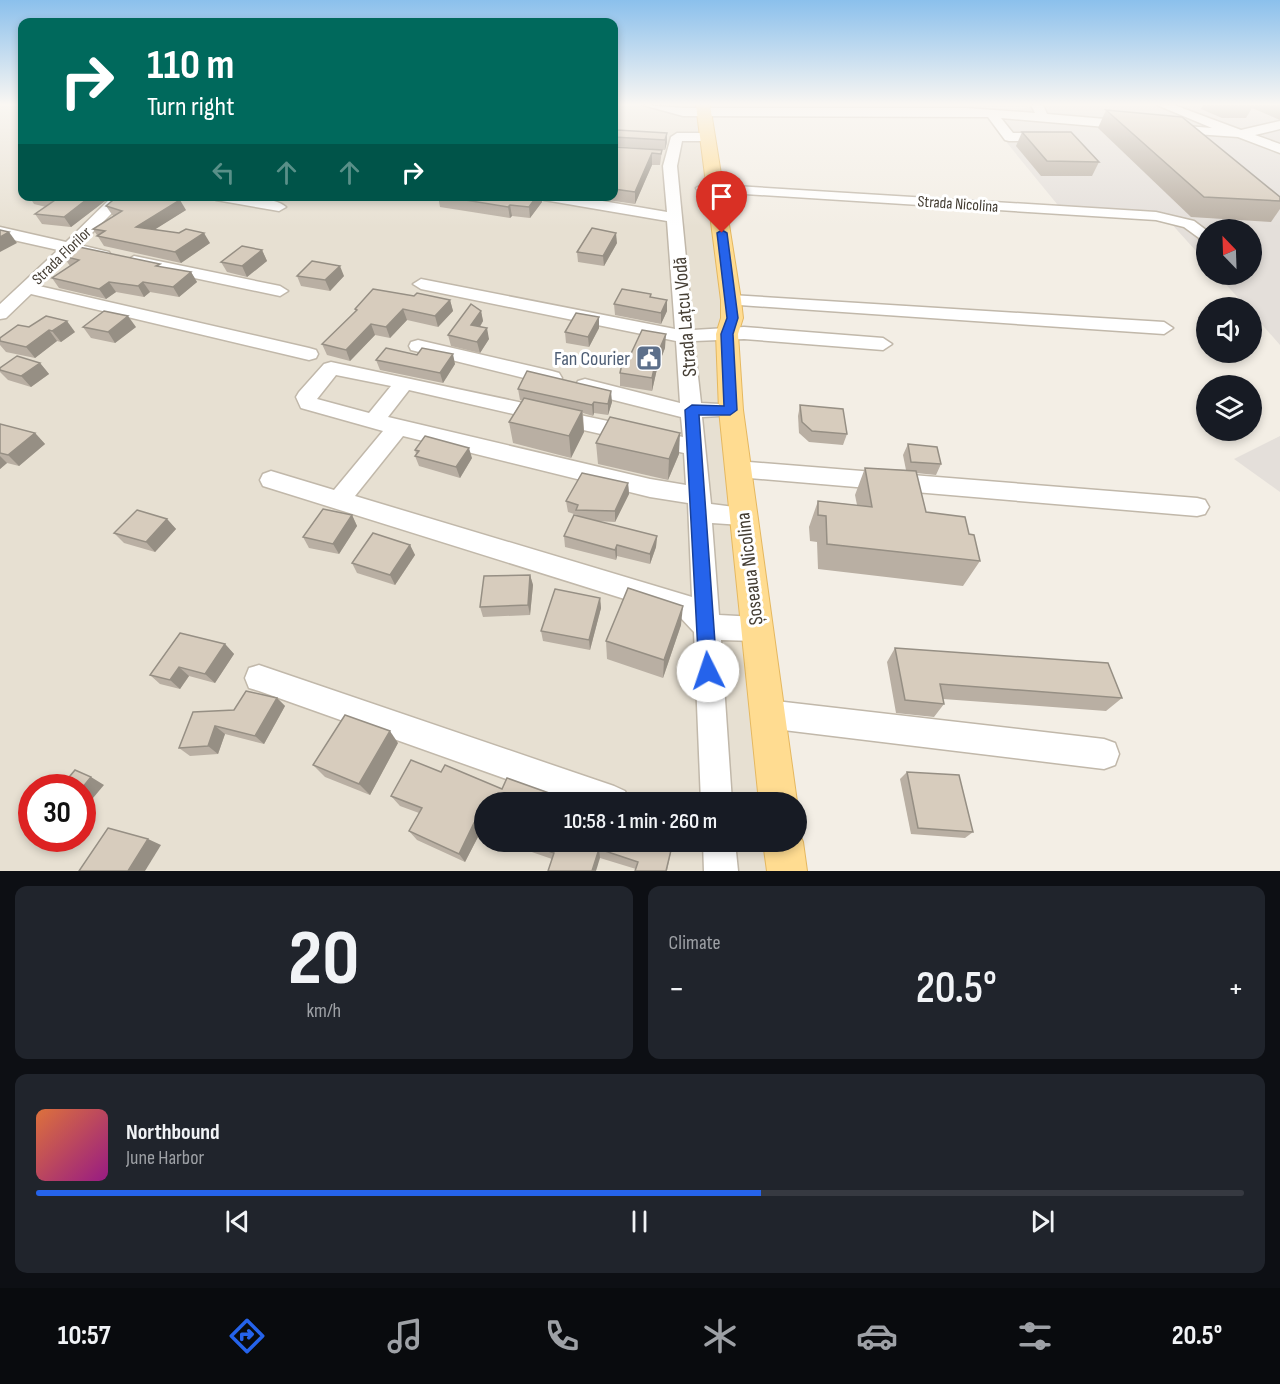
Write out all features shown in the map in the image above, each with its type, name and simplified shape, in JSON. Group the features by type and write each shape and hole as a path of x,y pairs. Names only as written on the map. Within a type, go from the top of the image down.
{"main road":[{"name":"Șoseaua Nicolina","path":"682,146 709,188 731,300 732,318 727,334 730,410 777,792"},
{"name":"Șoseaua Nicolina","path":"709,188 718,319 727,334"},
{"path":"784,852 787,871"}],"street":[{"name":"Strada Lațcu Vodă","path":"681,146 671,192 695,448 716,792"},
{"name":"Strada Nicolina","path":"709,188 1156,216 1189,224 1196,230"},
{"name":"Strada Florilor","path":"0,314 117,201"},
{"path":"245,201 279,207"},
{"path":"574,201 675,218"},
{"path":"0,232 280,291"},
{"path":"421,284 684,336 744,333 883,344"},
{"path":"27,288 309,354"},
{"path":"731,300 1164,328"},
{"path":"418,346 692,410 730,410"},
{"path":"695,448 404,382 331,368 306,397 308,403 315,407 650,488 699,505 742,516"},
{"path":"374,421 404,382"},
{"path":"338,501 398,427"},
{"path":"737,469 1197,507"},
{"path":"271,480 687,608 706,627 756,629"},
{"path":"259,678 585,792"},
{"path":"766,714 1104,754"},
{"path":"720,852 721,871"}],"shaded area":[{"path":"0,146 18,146 18,201 618,201 618,146 701,146 789,792 474,792 474,852 796,852 799,871 0,871"},
{"path":"1009,146 1280,146 1280,345 1262,325 1262,297 1238,297 1226,285 1262,285 1262,219 1196,219 1196,251 1168,220 1066,215"},
{"path":"1280,436 1280,492 1234,459"}],"building":[{"path":"1034,146 1084,146 1099,162 1047,161"},
{"path":"1146,146 1217,146 1280,197 1280,201 1204,197"},
{"path":"618,147 662,150 661,154 652,153 635,192 618,190"},
{"path":"54,201 85,201 64,217 35,214"},
{"path":"112,201 178,201 136,227 179,233 186,229 204,233 175,252 97,236 105,231 93,229 122,211 106,206"},
{"path":"471,201 533,201 529,207 510,205 508,207"},
{"path":"592,228 616,233 603,256 577,252"},
{"path":"0,230 9,232 0,237"},
{"path":"242,246 262,250 242,266 221,262"},
{"path":"79,247 191,272 173,287 143,282 138,286 109,282 99,289 52,278 79,260 63,256"},
{"path":"312,261 340,266 325,280 297,276"},
{"path":"373,289 414,296 417,293 450,300 435,316 403,309 386,327 371,324 346,350 322,344 357,310 355,309"},
{"path":"622,289 651,294 650,297 667,300 661,313 614,304"},
{"path":"471,304 481,311 471,325 487,328 477,342 448,335"},
{"path":"104,311 128,316 108,332 83,327"},
{"path":"576,313 599,317 588,337 565,332"},
{"path":"46,316 67,321 52,331 49,330 26,347 0,341 0,338 18,325 29,327"},
{"path":"642,330 666,334 657,355 652,378 620,373 623,359 628,360"},
{"path":"386,348 417,355 422,348 453,354 440,373 376,360"},
{"path":"17,356 40,363 21,376 0,370"},
{"path":"527,371 611,391 608,404 594,402 592,405 518,389"},
{"path":"524,398 582,411 569,436 509,422"},
{"path":"800,405 843,409 847,434 812,431 802,422"},
{"path":"610,417 680,433 669,459 596,443"},
{"path":"0,424 35,433 8,455 0,453"},
{"path":"425,436 469,448 456,467 415,456 419,451 415,450"},
{"path":"908,444 937,447 941,464 911,462"},
{"path":"865,468 916,471 926,512 965,517 969,534 974,535 980,561 827,544 826,516 818,515 818,501 872,507"},
{"path":"582,473 628,483 615,511 576,510 578,505 566,501"},
{"path":"323,509 352,515 333,544 303,537"},
{"path":"137,510 167,519 146,542 114,533"},
{"path":"574,515 657,536 650,554 617,545 615,550 564,536"},
{"path":"373,533 410,545 390,575 352,563"},
{"path":"530,575 528,605 480,607 484,576"},
{"path":"628,588 683,606 664,660 606,641"},
{"path":"555,589 600,598 589,640 541,631"},
{"path":"180,633 225,644 205,674 179,667 170,680 150,675"},
{"path":"895,648 1108,663 1122,698 940,684 944,704 905,700"},
{"path":"246,691 277,698 255,736 215,726 208,746 179,748 193,712 234,710"},
{"path":"345,715 390,731 359,784 313,765"},
{"path":"411,760 441,772 445,765 502,789 507,778 546,792 474,792 474,823 459,854 409,831 422,808 391,796"},
{"path":"75,770 84,774 72,774"},
{"path":"907,772 959,775 973,832 918,828"},
{"path":"108,828 148,839 128,871 79,871 92,852 96,852 96,846"},
{"path":"551,852 598,852 592,871 548,871 554,853"},
{"path":"608,852 671,852 666,871 635,871 638,862"}],"place":[{"name":"Fan Courier","path":"649,358"}],"route":[{"path":"708,671 692,410 730,410 727,334 732,318 722,233"}]}
